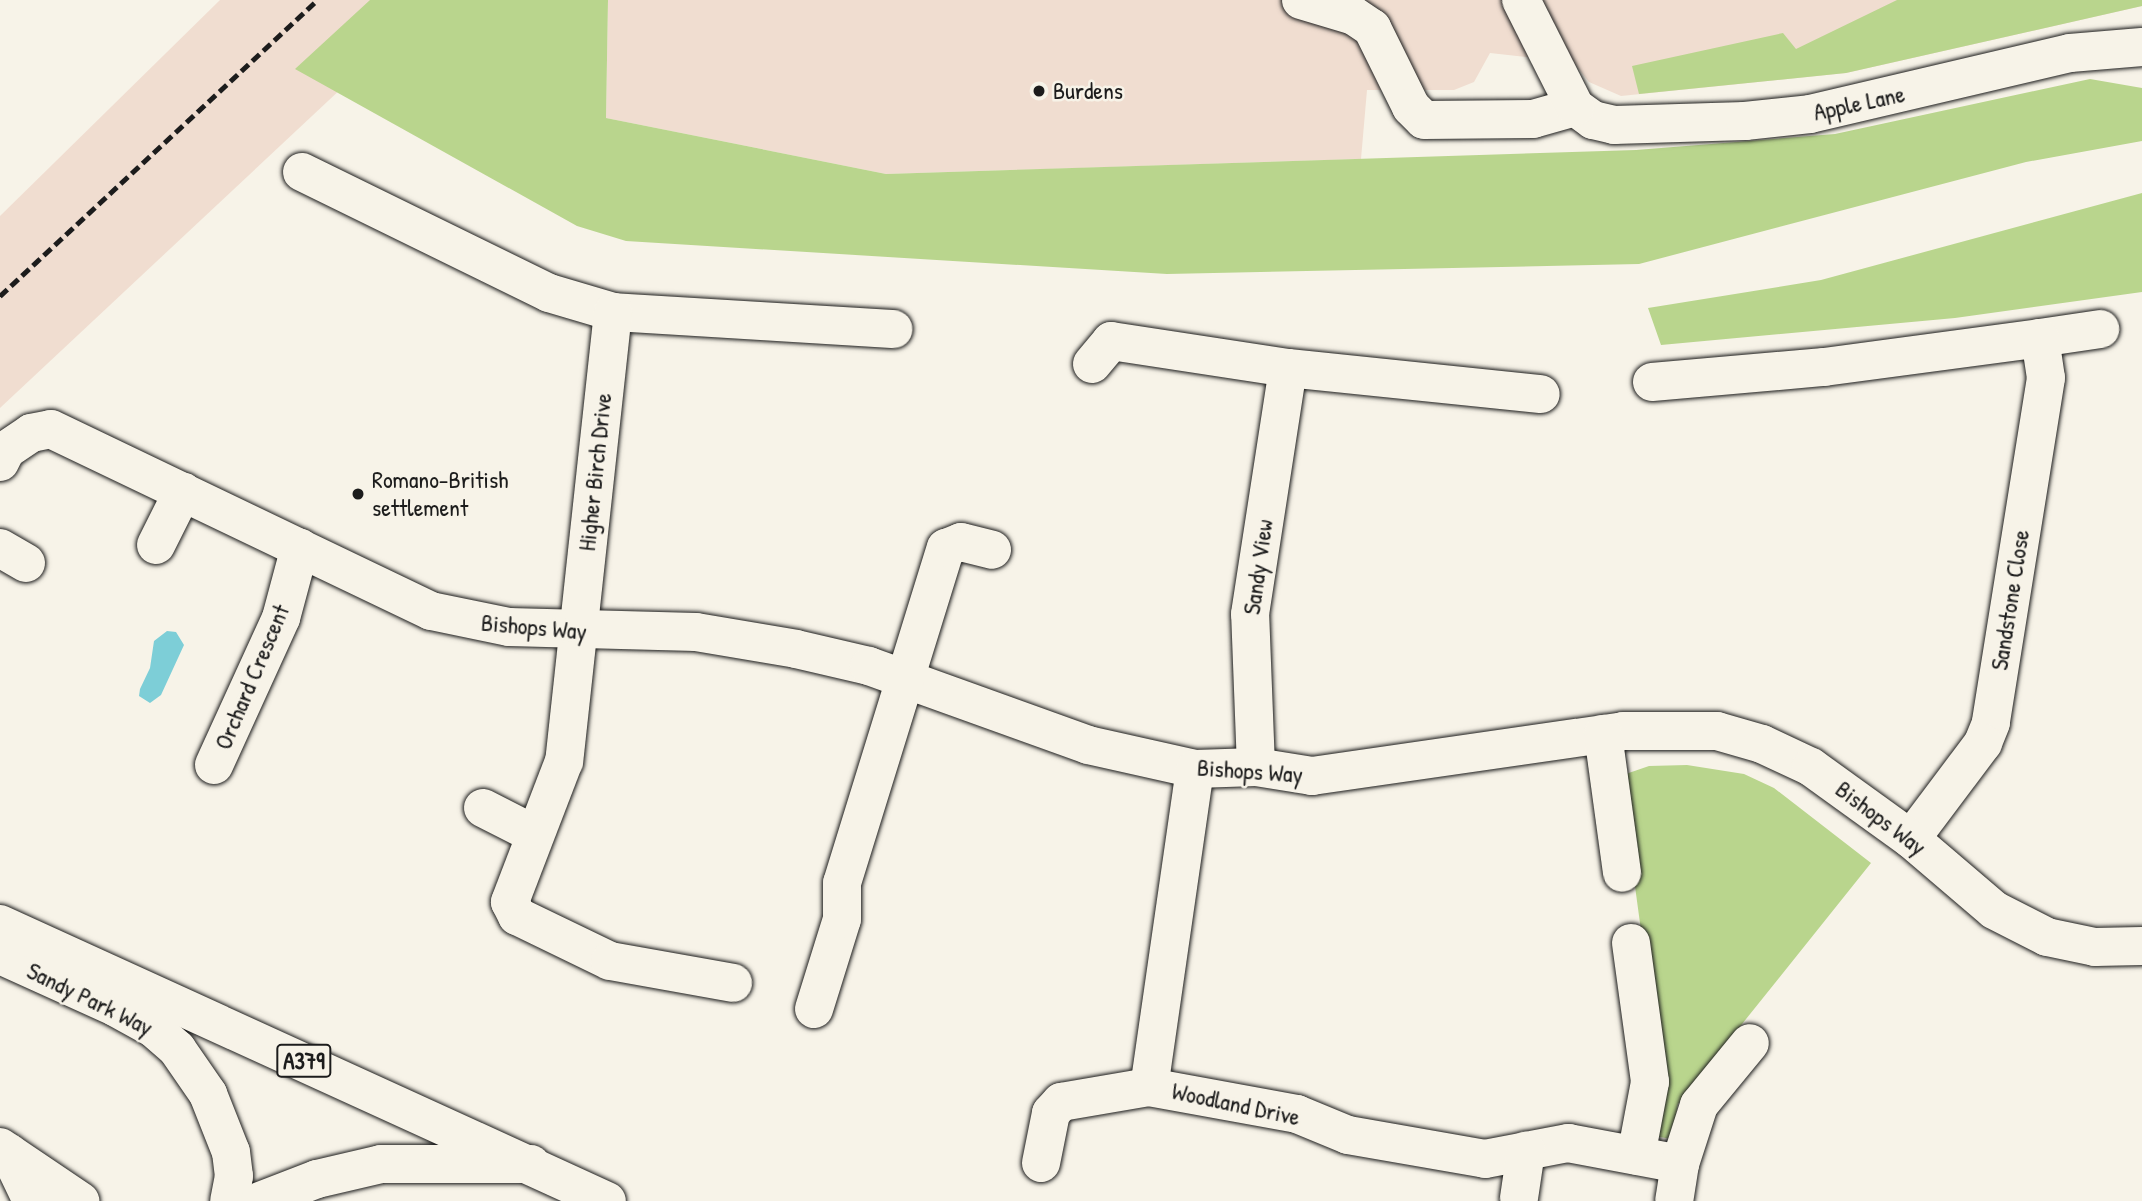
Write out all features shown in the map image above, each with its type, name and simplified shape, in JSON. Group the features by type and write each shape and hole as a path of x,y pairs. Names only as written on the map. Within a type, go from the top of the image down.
{"street":[{"path":"1301,0 1354,16 1372,28 1411,107 1424,120 1532,119 1575,107 1521,0"},
{"name":"Apple Lane","path":"1575,107 1593,120 1614,125 1745,121 1810,114 2070,53 2142,47"},
{"path":"302,172 549,293 613,312 702,314 893,329"},
{"name":"Higher Birch Drive","path":"613,312 564,761 513,884 510,902 517,916 610,961 733,983"},
{"path":"1651,382 1824,367 2100,329"},
{"name":"Sandstone Close","path":"1911,839 1983,743 1991,723 2046,378 2040,338"},
{"path":"1092,364 1111,341 1288,368 1440,386 1541,394"},
{"name":"Sandy View","path":"1256,767 1250,614 1288,368"},
{"name":"Bishops Way","path":"0,462 6,450 31,433 51,429 431,611 467,621 578,632 696,632 796,649 907,680 1088,745 1195,769 1256,767 1311,776 1603,734 1681,728 1717,731 1762,744 1811,767 1911,839 1994,910 2047,937 2095,947 2142,946"},
{"path":"156,545 183,491"},
{"path":"814,1009 842,919 842,883 946,548 961,542 992,550"},
{"name":"Orchard Crescent","path":"214,765 281,618 300,547"},
{"path":"1603,734 1622,873"},
{"name":"Woodland Drive","path":"1195,769 1149,1087 1297,1114 1348,1135 1485,1159 1568,1143 1636,1156 1677,1183 1699,1105 1750,1044"},
{"path":"482,808 534,834"},
{"name":"A379","path":"0,924 532,1164 607,1201"},
{"path":"1631,943 1650,1082 1636,1156"},
{"name":"Sandy Park Way","path":"0,955 125,1012 153,1028 177,1049 208,1094 231,1152 229,1201"},
{"path":"1041,1163 1051,1113 1061,1102 1149,1087"},
{"path":"5,1150 32,1201"},
{"path":"5,1150 80,1201"},
{"path":"1519,1198 1526,1151"},
{"path":"260,1201 317,1179 381,1164 532,1164"}],"shaded area":[{"path":"220,0 436,0 0,408 0,216"},
{"path":"608,0 2142,0 2142,6 1846,73 1621,96 1589,82 1573,62 1490,53 1474,82 1454,90 1367,90 1361,159 886,174 606,118"}],"green space":[{"path":"370,0 608,0 606,118 886,174 1636,150 1835,134 2090,79 2142,88 2142,141 2026,162 1639,264 1167,274 626,241 577,226 295,69"},
{"path":"1897,0 2142,0 2142,6 1846,73 1639,94 1632,66 1783,33 1796,49"},
{"path":"2142,193 2142,292 1955,318 1661,345 1648,308 1821,280"},
{"path":"1687,765 1744,774 1774,788 1871,863 1678,1104 1671,1139 1655,1136 1662,1085 1620,776 1649,766"}],"water":[{"path":"167,631 176,632 184,645 161,695 150,703 139,696 140,689 150,668 154,641"}],"railway":[{"path":"0,296 317,0"}],"place":[{"name":"Burdens","path":"1039,91"},
{"name":"Romano-British settlement","path":"358,494"}]}
